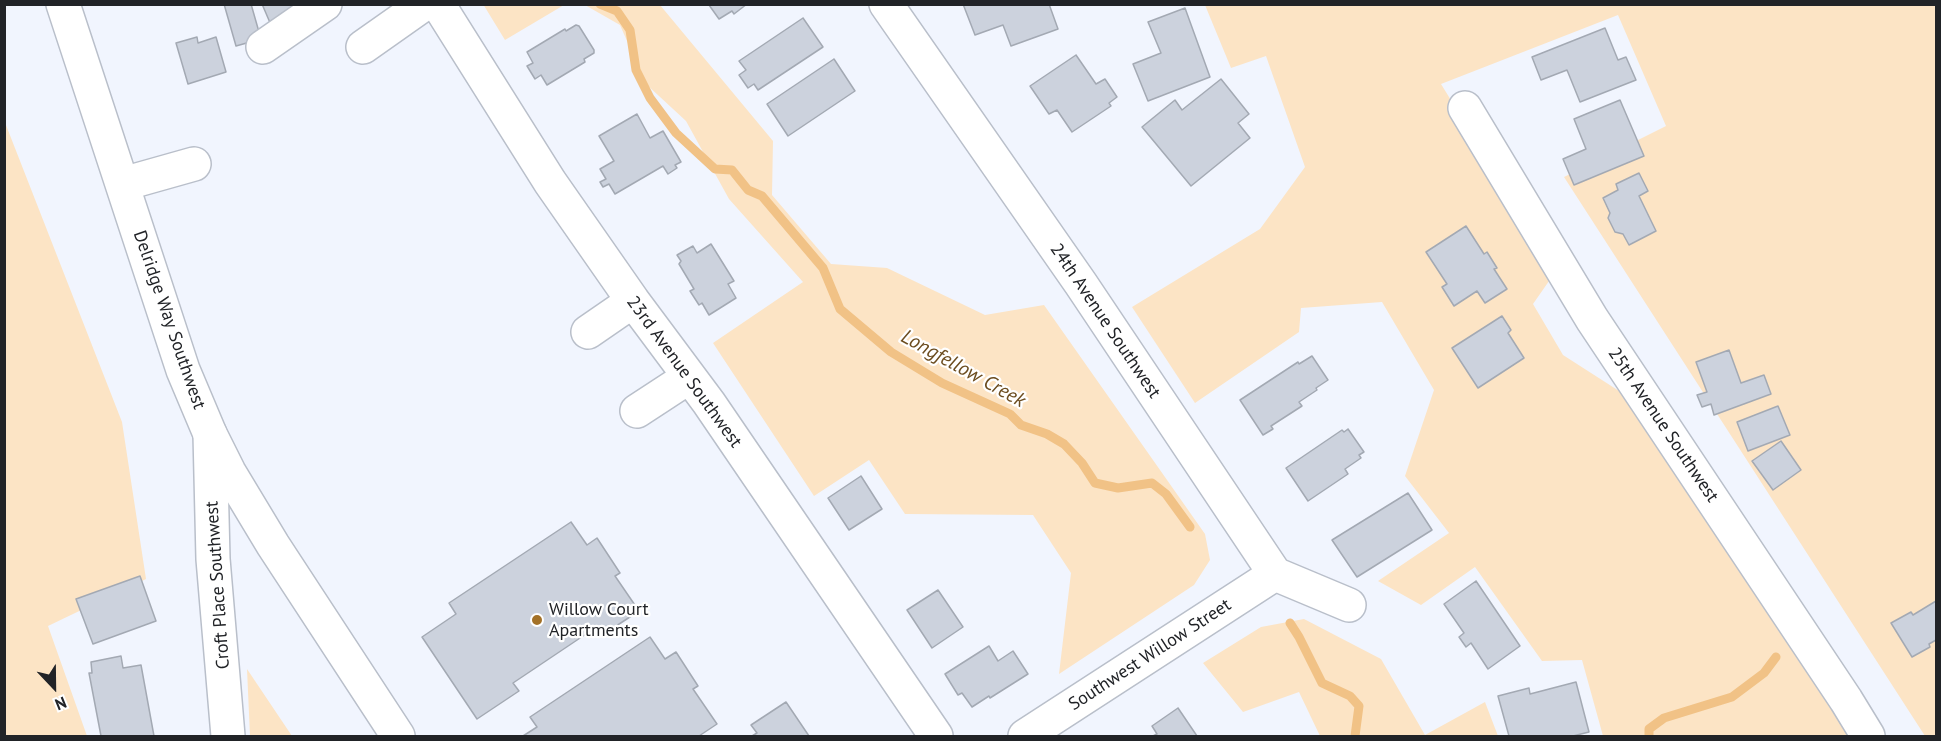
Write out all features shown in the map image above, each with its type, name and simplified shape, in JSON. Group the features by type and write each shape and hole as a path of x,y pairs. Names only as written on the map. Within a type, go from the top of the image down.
{"street":[{"name":"Delridge Way Southwest","path":"63,4 183,370 210,434 229,472 273,545 398,736"},
{"path":"264,47 325,4"},
{"path":"363,47 424,4"},
{"name":"23rd Avenue Southwest","path":"438,4 550,183 722,422 936,736"},
{"name":"24th Avenue Southwest","path":"886,4 1081,284 1275,574"},
{"name":"25th Avenue Southwest","path":"1465,108 1592,320 1868,736"},
{"path":"123,184 195,164"},
{"path":"588,332 633,301"},
{"path":"637,411 689,376"},
{"name":"Croft Place Southwest","path":"210,434 213,559 228,736"},
{"path":"1275,574 1349,605"},
{"name":"Southwest Willow Street","path":"1025,736 1275,574"}],"shaded area":[{"path":"483,4 564,4 564,5 505,40"},
{"path":"585,5 660,5 773,141 772,195 831,264 887,268 985,315 1044,305 1205,534 1210,560 1194,585 1059,674 1071,573 1033,515 905,514 869,460 814,496 713,343 803,282 729,199 686,121 646,84 620,25"},
{"path":"1205,5 1936,5 1936,736 1925,736 1564,177 1666,126 1618,15 1441,84 1556,271 1533,304 1563,355 1630,398 1855,736 1603,736 1582,660 1542,661 1475,567 1421,605 1378,581 1449,533 1405,476 1434,390 1382,302 1301,308 1299,332 1195,403 1132,307 1260,229 1305,167 1266,56 1231,68"},
{"path":"4,120 122,422 146,579 48,626 87,736 5,736"},
{"path":"1304,619 1381,659 1425,735 1485,702 1498,736 1320,736 1299,692 1243,712 1203,663 1261,627"},
{"path":"247,669 292,736 250,736"}],"building":[{"path":"224,4 251,4 261,39 236,46"},
{"path":"262,4 292,4 296,13 271,25"},
{"path":"747,4 734,14 732,11 719,19 709,5"},
{"path":"963,4 1049,4 1058,29 1011,46 1003,25 975,35"},
{"path":"1185,8 1210,77 1148,101 1133,64 1161,53 1148,22"},
{"path":"803,18 823,47 758,90 754,84 748,88 739,75 746,70 739,61"},
{"path":"576,25 579,26 594,53 584,59 585,62 547,85 541,75 535,79 527,66 533,63 527,52 565,29 566,31"},
{"path":"1605,28 1618,60 1626,57 1636,80 1580,102 1567,70 1541,80 1532,57"},
{"path":"197,37 198,43 216,37 226,72 188,84 176,43"},
{"path":"1076,55 1096,84 1105,79 1117,97 1109,103 1111,106 1072,132 1057,110 1049,114 1030,86"},
{"path":"834,59 855,91 788,136 767,104"},
{"path":"1221,79 1249,114 1238,123 1250,138 1191,186 1142,127 1175,100 1182,110"},
{"path":"1620,100 1644,156 1574,185 1563,159 1586,149 1574,119"},
{"path":"637,114 650,138 663,131 681,162 675,165 677,168 668,174 663,166 615,194 609,184 603,187 600,182 606,179 600,169 614,161 599,136"},
{"path":"1639,173 1648,191 1639,196 1656,231 1629,245 1623,234 1615,232 1608,218 1610,213 1603,198 1618,190 1616,184"},
{"path":"1466,226 1484,254 1487,252 1497,268 1494,269 1507,289 1485,303 1477,291 1454,306 1442,287 1447,284 1426,252"},
{"path":"711,244 734,281 728,284 736,298 709,315 702,303 699,305 690,291 694,289 679,264 681,261 677,255 693,246 697,253"},
{"path":"1502,316 1511,330 1508,333 1524,358 1478,388 1452,348"},
{"path":"1729,350 1741,383 1764,375 1771,394 1714,415 1711,404 1702,407 1697,395 1707,392 1696,362"},
{"path":"1312,356 1328,380 1299,402 1302,406 1271,426 1273,429 1263,435 1240,400 1298,362 1299,364"},
{"path":"1778,406 1790,435 1748,451 1737,422"},
{"path":"1348,429 1364,452 1359,455 1361,458 1345,469 1348,474 1308,501 1286,468 1342,430 1344,432"},
{"path":"1781,441 1801,470 1773,490 1752,461"},
{"path":"861,476 882,509 849,530 828,498"},
{"path":"1408,493 1432,530 1357,577 1332,540"},
{"name":"Willow Court Apartments","path":"571,522 587,545 597,538 620,573 615,576 639,611 604,634 598,626 513,683 519,691 477,719 422,637 456,614 449,603"},
{"path":"140,576 156,621 93,644 76,599"},
{"path":"1476,581 1520,646 1488,669 1471,643 1466,647 1459,637 1464,633 1444,604"},
{"path":"938,590 963,627 932,648 907,610"},
{"path":"1936,601 1936,640 1929,644 1930,647 1912,657 1891,623 1911,612 1913,615"},
{"name":"Willow Court Apartments","path":"650,637 665,659 676,652 698,686 693,689 717,724 699,736 523,736 537,727 530,717"},
{"path":"989,646 998,661 1013,651 1028,674 972,707 962,693 958,695 945,674"},
{"path":"121,656 123,668 141,665 154,736 101,736 89,673 92,673 91,662"},
{"path":"1576,682 1589,732 1573,736 1509,736 1498,696 1529,688 1530,694"},
{"path":"786,702 809,736 752,736 757,733 751,725"},
{"path":"1178,708 1197,736 1153,736 1157,734 1152,726"}],"waterway":[{"name":"Longfellow Creek","path":"600,4 617,11 630,30 636,70 650,98 676,133 715,169 732,170 748,190 762,196 823,268 840,309 891,352 942,383 1010,414 1021,425 1047,434 1064,444 1082,463 1095,483 1118,488 1152,483 1166,494 1190,527"},
{"name":"Longfellow Creek","path":"1290,623 1322,683 1350,696 1359,706 1355,736"},
{"path":"1649,736 1649,729 1664,718 1732,697 1764,673 1776,657"}],"place":[{"name":"Willow Court Apartments","path":"537,620"}]}
